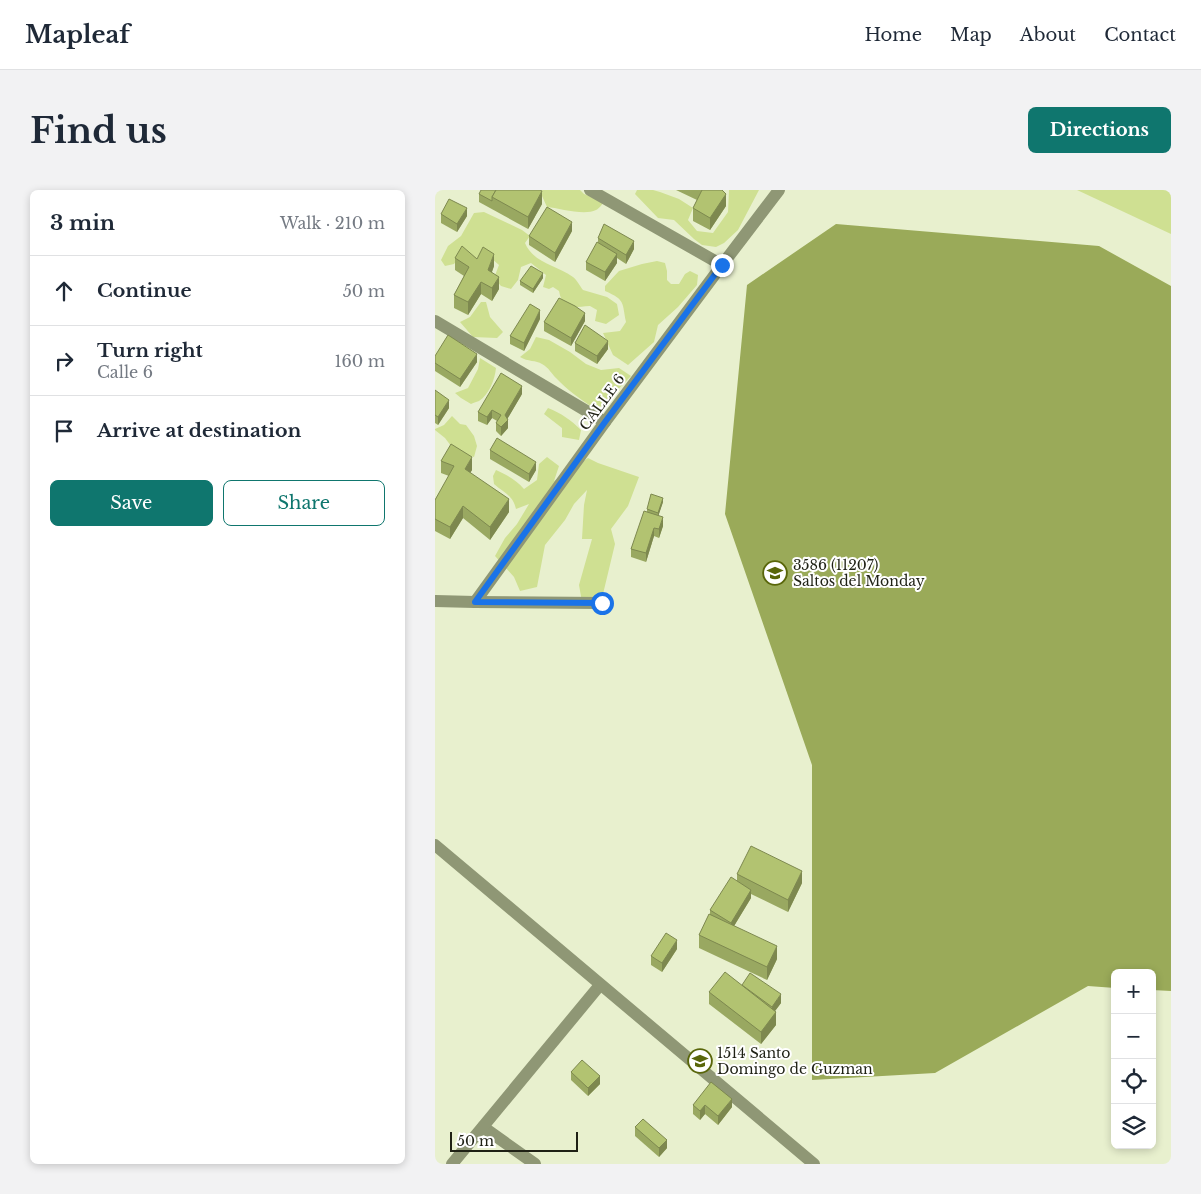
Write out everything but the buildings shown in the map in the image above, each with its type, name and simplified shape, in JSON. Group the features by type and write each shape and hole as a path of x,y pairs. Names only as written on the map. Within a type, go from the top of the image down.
{"street":[{"path":"590,190 722,265"},
{"name":"CALLE 6","path":"475,602 605,422 779,190"},
{"path":"437,326 605,422"},
{"path":"435,601 602,603"},
{"path":"435,845 814,1164"},
{"path":"453,1164 600,985"},
{"path":"483,1127 535,1164"}],"shaded area":[{"path":"542,190 580,190 584,194 604,202 591,212 547,207 542,196"},
{"path":"637,190 653,190 679,199 693,208 688,220 697,231 713,233 728,212 729,190 759,190 738,230 724,243 716,247 702,245 674,220 658,218 635,194"},
{"path":"1077,190 1171,190 1171,234"},
{"path":"484,212 522,230 530,236 525,243 534,255 573,277 583,290 607,297 617,304 619,315 606,324 595,321 597,310 590,306 570,307 566,305 559,291 553,287 549,289 543,287 546,275 531,263 521,267 518,280 511,289 501,286 494,278 499,265 491,258 481,255 472,262 462,254 454,264 445,266 441,260 448,246 461,236 474,213"},
{"path":"836,224 1099,246 1171,286 1171,991 1156,990 1156,969 1111,969 1111,988 1088,986 935,1073 812,1080 812,765 725,514 747,285"},
{"path":"657,261 665,263 667,280 671,284 679,284 685,274 690,271 698,275 697,285 678,307 658,325 654,342 628,365 613,355 603,333 620,331 626,322 622,303 617,297 605,291 605,286 619,271"},
{"path":"481,302 486,302 490,317 503,332 497,338 473,337 460,322 470,317"},
{"path":"536,337 549,340 586,364 601,370 619,368 631,376 602,406 593,408 574,394 540,363 520,357 530,349"},
{"path":"480,358 496,368 493,382 486,395 479,401 471,404 455,393 468,388 478,369"},
{"path":"548,408 566,417 581,430 579,440 562,437 562,428 544,414"},
{"path":"452,416 460,424 466,425 474,436 477,446 474,457 463,454 451,446 435,430 444,425"},
{"path":"547,457 559,466 554,481 588,458 639,477 628,506 611,529 615,544 603,594 582,602 579,585 592,539 582,539 587,490 574,504 565,520 545,545 537,587 520,591 514,577 495,556 529,504 516,509 510,497 494,484 493,476 496,470 511,478 524,489 537,480 539,464"}],"place":[{"name":"3586 (11207) Saltos del Monday","path":"775,573"},
{"name":"1514 Santo Domingo de Guzman","path":"700,1061"}],"route":[{"path":"602,603 475,602 605,422 722,265"}]}
